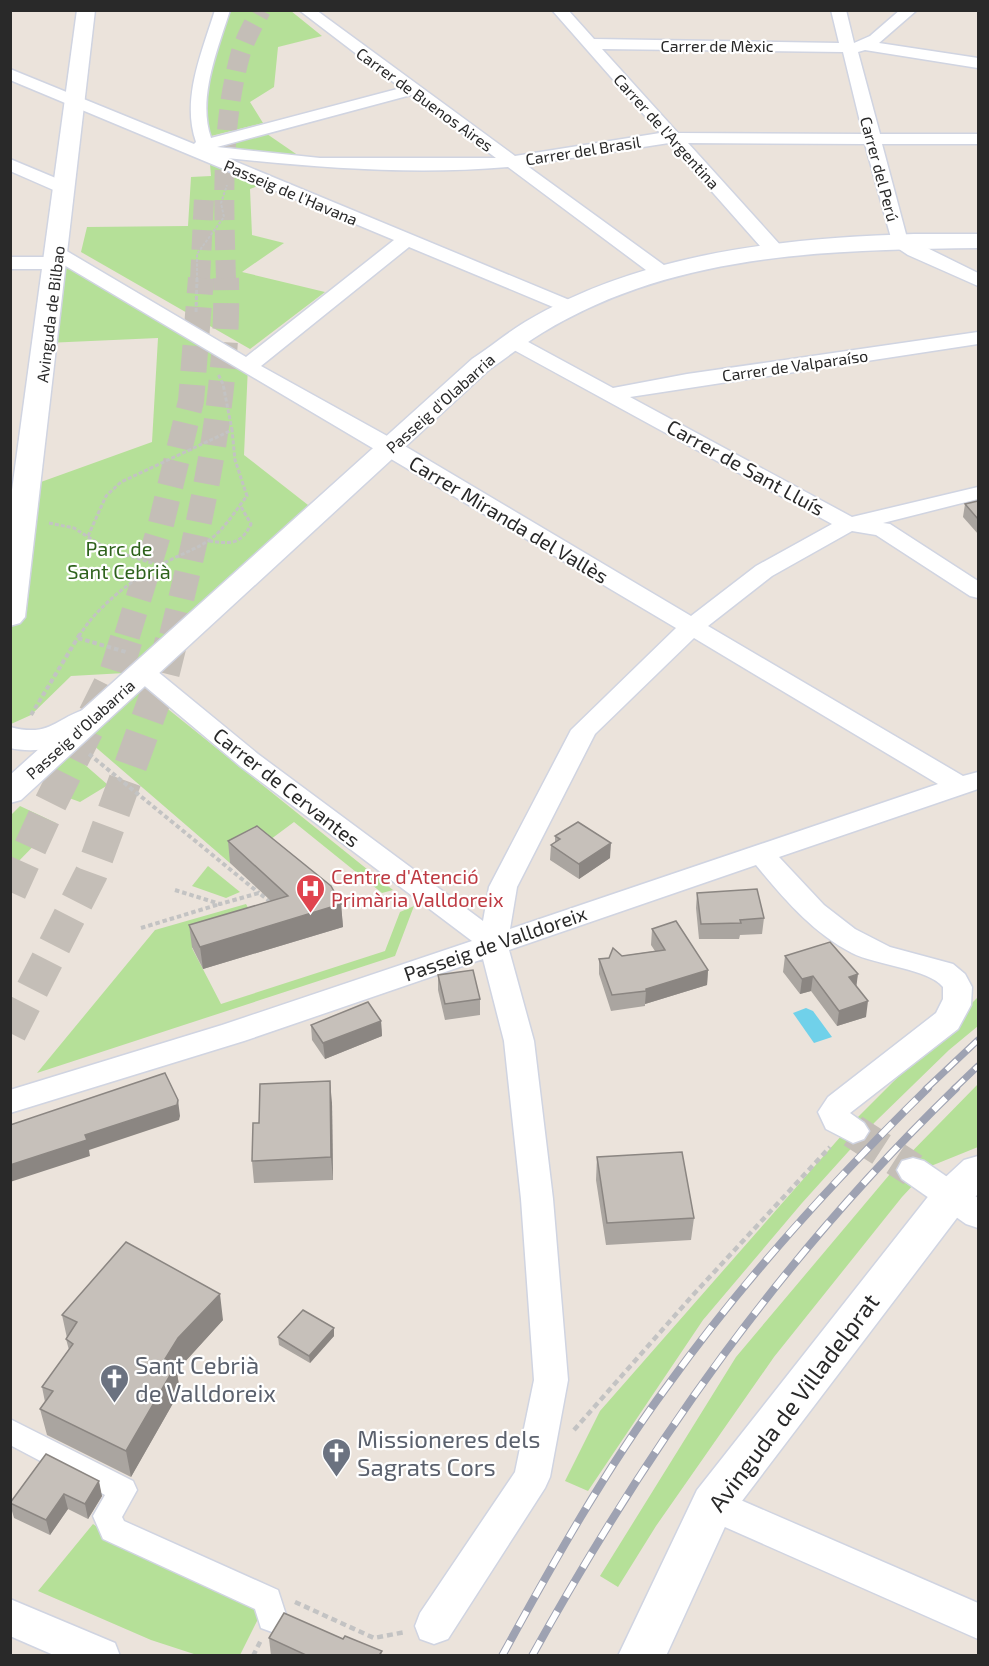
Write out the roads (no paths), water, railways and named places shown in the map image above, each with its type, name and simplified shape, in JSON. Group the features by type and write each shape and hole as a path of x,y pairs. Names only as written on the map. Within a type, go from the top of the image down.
{"street":[{"name":"Avinguda de Bilbao","path":"10,617 17,535 57,259 86,10"},
{"path":"223,10 201,94 197,147 412,90"},
{"name":"Carrer de Buenos Aires","path":"306,10 661,272"},
{"name":"Carrer de l'Argentina","path":"559,10 776,251"},
{"name":"Carrer del Perú","path":"838,10 855,45 850,51 899,240 915,251 978,280"},
{"path":"855,45 875,39 910,10"},
{"name":"Carrer de Mèxic","path":"588,44 855,45 978,63"},
{"name":"Passeig de l'Havana","path":"10,74 197,147 231,167 572,308"},
{"name":"Carrer del Brasil","path":"197,147 330,163 421,165 510,162 648,139 978,139"},
{"path":"10,164 64,188"},
{"path":"239,361 406,240"},
{"name":"Passeig d'Olabarria","path":"15,775 70,738 481,364 512,341 615,287 661,272 776,251 899,240 978,241"},
{"path":"10,263 57,259"},
{"name":"Carrer Miranda del Vallès","path":"57,259 390,447 690,627 969,783"},
{"name":"Carrer de Valparaíso","path":"612,394 687,380 978,338"},
{"name":"Carrer de Sant Lluís","path":"512,341 849,524 882,529 978,591"},
{"path":"434,1626 532,1477 551,1380 537,1199 519,1041 493,943 503,887 584,730 690,627 764,571 849,524 978,493"},
{"name":"Carrer de Cervantes","path":"149,666 249,760 493,943"},
{"path":"21,726 25,741 52,739 99,712"},
{"name":"Passeig de Valldoreix","path":"10,1102 233,1033 969,783"},
{"path":"762,855 802,903 846,936 879,954 932,968 950,976 957,992 957,1008 947,1021 839,1104 834,1112 841,1133"},
{"path":"913,1170 973,1184"},
{"name":"Avinguda de Villadelprat","path":"642,1656 713,1504 973,1184"},
{"path":"10,1431 123,1490 107,1516 113,1530 267,1600 272,1618"},
{"path":"713,1504 978,1621"},
{"path":"10,1617 101,1656"}],"water":[{"path":"806,1008 813,1011 832,1037 814,1043 793,1013"}],"tunnel":[{"path":"226,280 226,137 234,80 241,52 261,10"},
{"path":"200,280 204,198"},
{"path":"127,636 160,528 191,401 201,278"},
{"path":"172,636 203,503 218,413 226,323 226,280"},
{"path":"10,892 50,804 116,672 128,634"},
{"path":"10,1033 91,874 161,682 173,634"},
{"path":"853,1131 913,1170"}],"railway":[{"path":"926,1089 978,1040"},
{"path":"954,1089 978,1066"},
{"path":"502,1656 601,1484 645,1417 697,1345 759,1268 825,1194 928,1088"},
{"path":"532,1656 623,1502 723,1356 776,1286 833,1218 956,1088"}],"place":[{"name":"Centre d'Atenció Primària Valldoreix","path":"310,914"},
{"name":"Sant Cebrià de Valldoreix","path":"114,1404"},
{"name":"Missioneres dels Sagrats Cors","path":"336,1478"}],"park label":[{"name":"Parc de Sant Cebrià","path":"119,560"}]}
